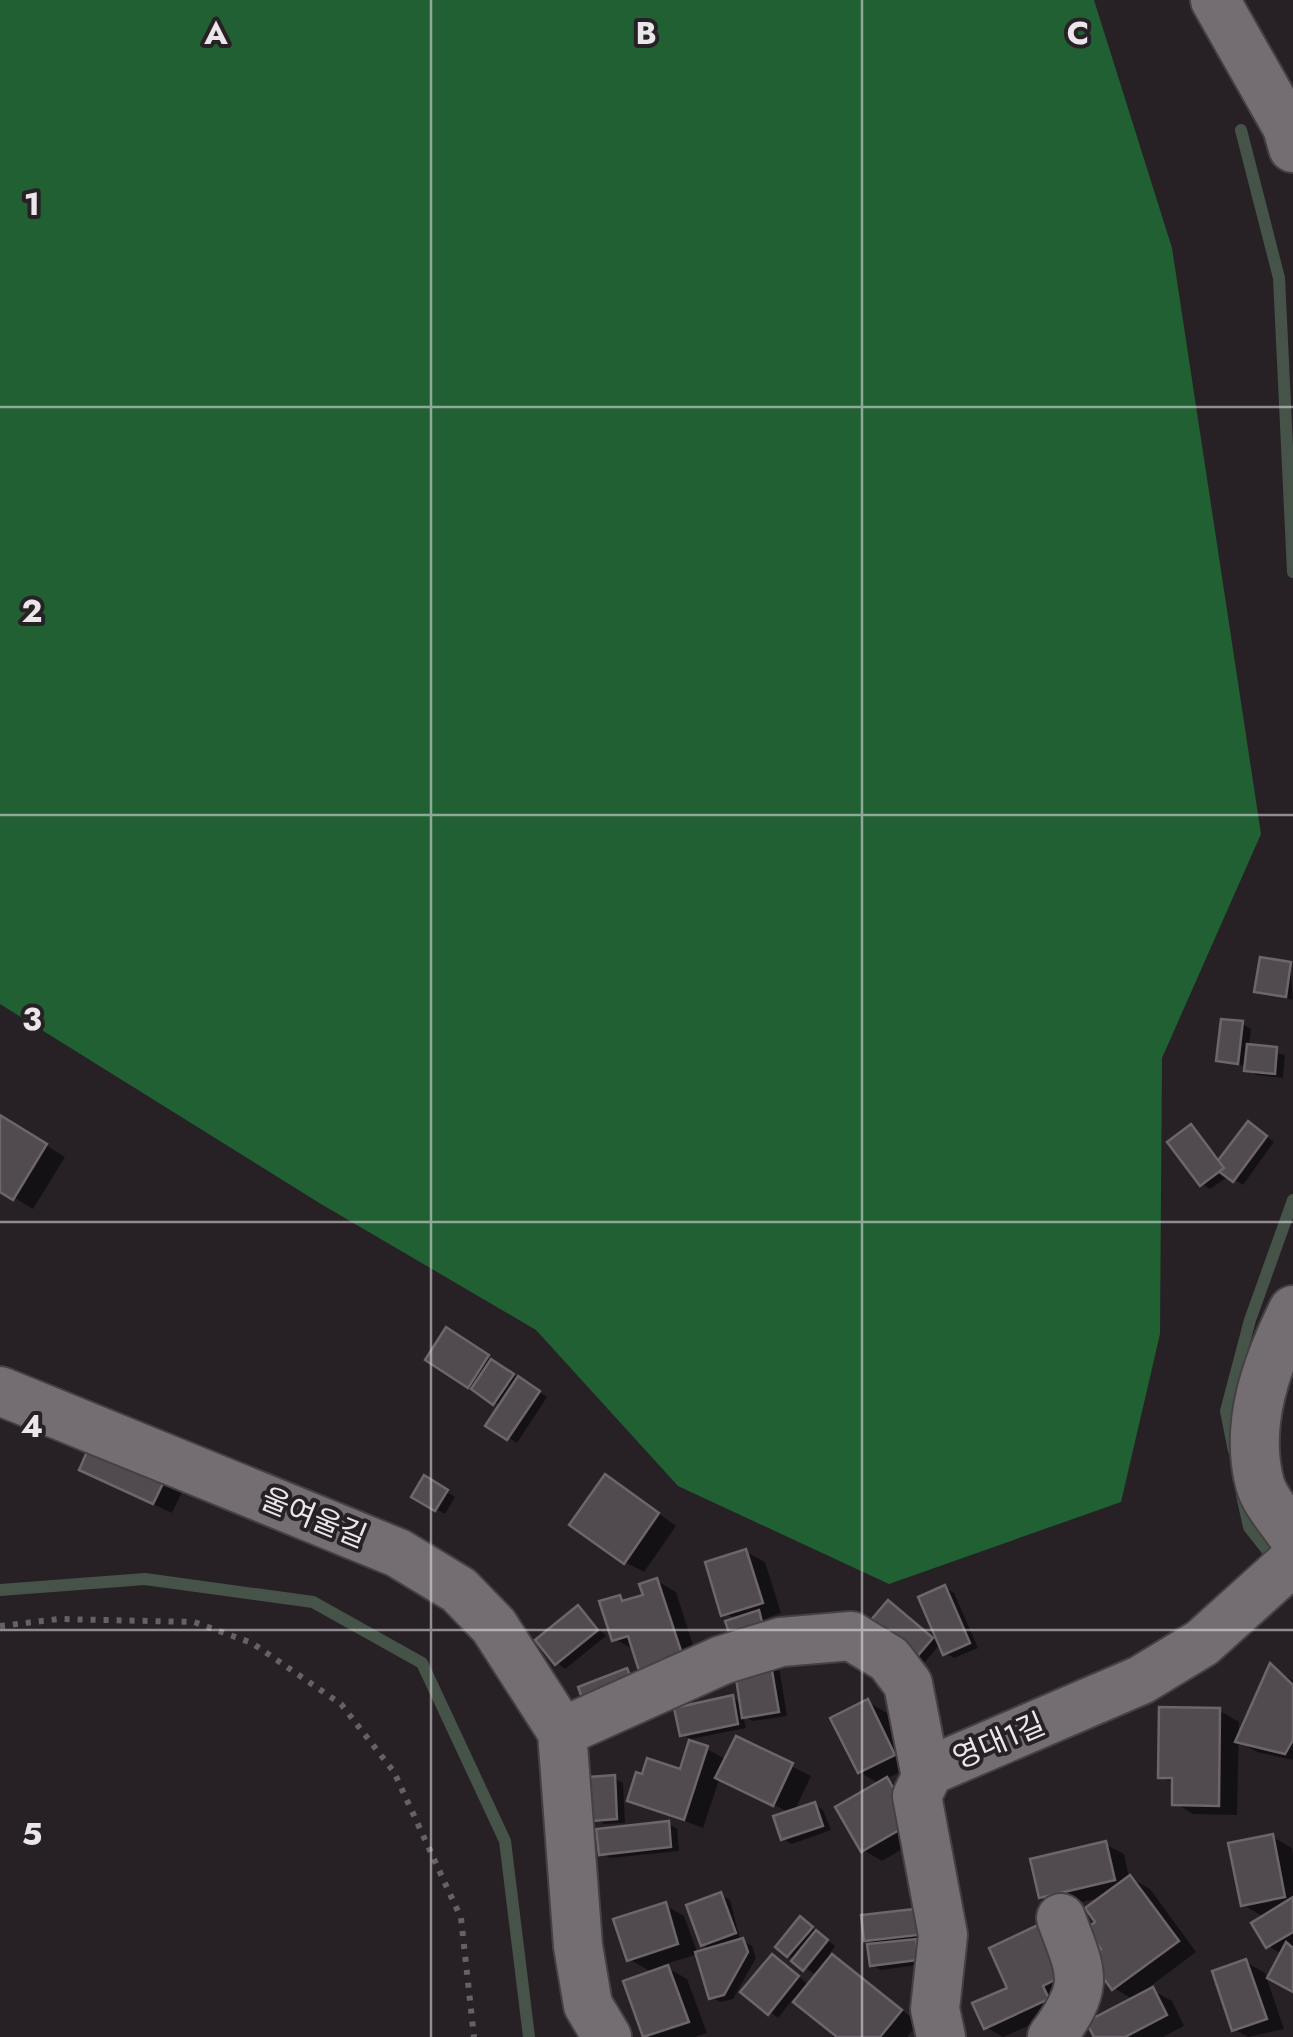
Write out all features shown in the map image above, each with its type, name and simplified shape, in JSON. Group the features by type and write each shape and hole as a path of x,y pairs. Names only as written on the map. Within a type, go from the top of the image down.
{"street":[{"path":"1214,0 1287,128 1293,148"},
{"path":"1293,1310 1273,1350 1253,1430 1261,1487 1293,1537"},
{"name":"울여울길","path":"0,1392 398,1552 459,1590 494,1626 562,1732 578,1946 588,2005 607,2037"},
{"name":"영대1길","path":"941,2037 936,2009 944,1935 917,1796 929,1771 1141,1680 1278,1589"},
{"path":"562,1732 722,1660 781,1642 852,1636 889,1659 908,1684 926,1777"},
{"path":"1052,2037 1076,2004 1080,1960 1061,1918"}],"path":[{"path":"0,1626 59,1620 194,1622 252,1643 341,1704 394,1772 461,1918 474,2037"}],"green space":[{"path":"0,0 1094,0 1172,248 1261,834 1162,1058 1160,1334 1121,1502 889,1584 678,1486 536,1330 321,1204 0,1004"}],"building":[{"path":"1260,957 1291,962 1286,997 1254,992"},
{"path":"1221,1019 1243,1021 1238,1064 1216,1061"},
{"path":"1247,1044 1277,1047 1275,1074 1244,1071"},
{"path":"0,1115 47,1144 13,1200 0,1192"},
{"path":"1248,1121 1267,1136 1233,1182 1213,1167"},
{"path":"1191,1124 1224,1168 1200,1186 1167,1142"},
{"path":"446,1327 489,1355 468,1388 425,1360"},
{"path":"491,1359 514,1374 493,1405 471,1389"},
{"path":"518,1376 540,1391 507,1440 485,1426"},
{"path":"92,1440 167,1475 153,1504 79,1470"},
{"path":"605,1474 659,1513 624,1564 569,1525"},
{"path":"424,1475 448,1490 435,1511 411,1497"},
{"path":"746,1549 763,1603 721,1616 705,1562"},
{"path":"657,1578 684,1660 640,1674 628,1636 612,1641 599,1601 620,1595 622,1601 643,1595 639,1584"},
{"path":"945,1585 970,1643 943,1655 918,1597"},
{"path":"888,1600 933,1638 915,1659 870,1621"},
{"path":"578,1605 598,1630 555,1665 535,1640"},
{"path":"759,1610 763,1626 730,1636 725,1621"},
{"path":"770,1659 779,1712 742,1718 734,1665"},
{"path":"1270,1663 1293,1685 1293,1740 1285,1754 1235,1742"},
{"path":"627,1668 636,1690 586,1709 578,1687"},
{"path":"733,1695 738,1724 680,1736 674,1708"},
{"path":"868,1699 895,1755 858,1773 830,1718"},
{"path":"1159,1707 1220,1708 1219,1806 1172,1805 1172,1778 1158,1778"},
{"path":"736,1736 793,1763 773,1806 715,1778"},
{"path":"689,1740 708,1746 684,1820 627,1801 636,1772 642,1774 647,1758 680,1769"},
{"path":"615,1775 617,1819 593,1821 589,1777"},
{"path":"887,1777 913,1822 861,1852 835,1807"},
{"path":"815,1802 823,1826 781,1840 773,1816"},
{"path":"669,1821 671,1847 599,1855 596,1829"},
{"path":"1273,1834 1285,1897 1241,1906 1228,1843"},
{"path":"1106,1841 1115,1880 1039,1898 1030,1859"},
{"path":"1130,1875 1179,1941 1112,1990 1089,1958 1101,1949 1086,1929 1095,1922 1085,1908"},
{"path":"721,1892 736,1933 701,1946 686,1905"},
{"path":"1293,1897 1293,1932 1266,1948 1251,1923"},
{"path":"666,1902 678,1944 627,1961 613,1919"},
{"path":"915,1909 918,1935 864,1941 861,1915"},
{"path":"800,1916 813,1927 787,1957 775,1947"},
{"path":"1040,1924 1064,1975 1043,1986 1049,1999 984,2029 972,2003 1007,1988 989,1948"},
{"path":"816,1930 828,1940 803,1971 791,1961"},
{"path":"743,1938 748,1952 724,1995 709,1999 695,1952"},
{"path":"916,1939 918,1960 870,1966 867,1944"},
{"path":"1286,1942 1293,1948 1293,1992 1267,1978"},
{"path":"772,1954 799,1976 768,2015 740,1992"},
{"path":"832,1954 902,2010 880,2037 837,2037 793,2002"},
{"path":"1246,1959 1267,2019 1232,2031 1212,1971"},
{"path":"668,1965 689,2022 643,2037 623,1981"},
{"path":"1153,1987 1167,2015 1125,2037 1094,2037 1086,2022"}],"waterway":[{"path":"1241,130 1279,278 1293,572"},
{"path":"1234,1451 1226,1411 1250,1320 1293,1200"},
{"path":"1242,1495 1249,1527 1278,1564"},
{"path":"0,1590 145,1579 313,1602 422,1663 505,1841 529,2037"}]}
